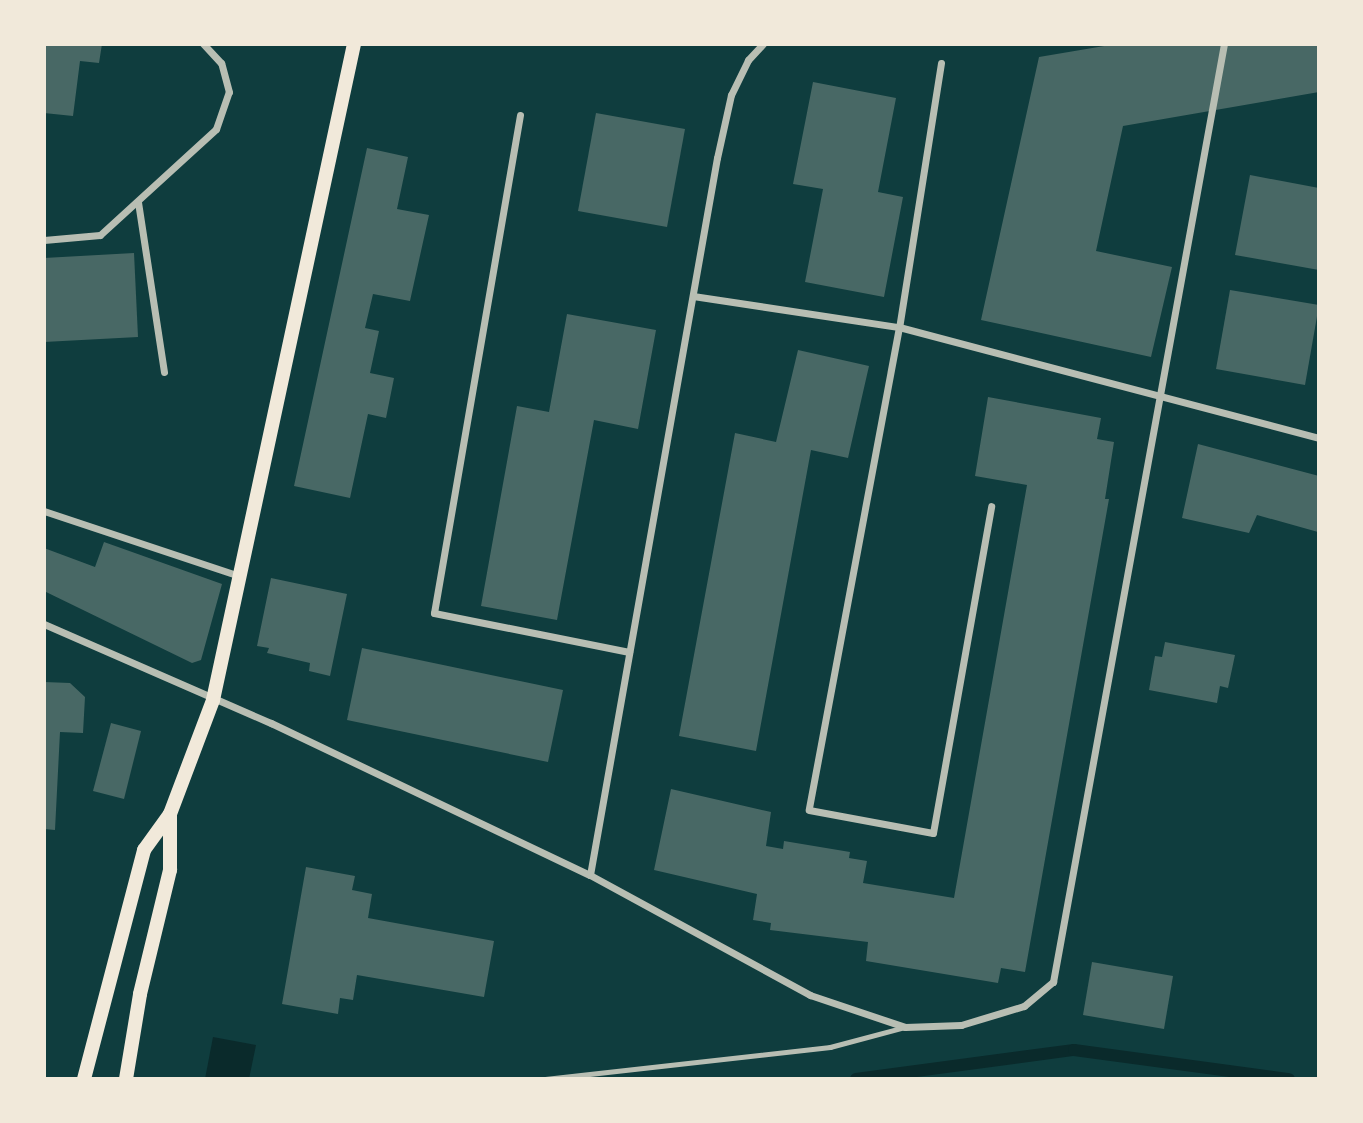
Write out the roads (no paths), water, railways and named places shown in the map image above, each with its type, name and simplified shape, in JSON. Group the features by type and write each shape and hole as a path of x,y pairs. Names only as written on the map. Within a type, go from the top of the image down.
{"main road":[{"path":"84,1079 144,850 170,814 213,700 354,44"},
{"path":"126,1079 140,994 170,870 170,814"}],"street":[{"path":"44,240 100,235 216,129 229,92 221,63 203,44"},
{"path":"590,875 693,296 732,95 748,60 764,44"},
{"path":"44,624 590,875 810,995 905,1027 961,1025 1024,1006 1054,982 1158,394 1224,44"},
{"path":"941,64 898,327 809,810 933,833 991,506"},
{"path":"520,115 434,613 629,652"},
{"path":"138,202 164,372"},
{"path":"693,296 898,327 1319,438"},
{"path":"44,511 240,576"}],"lane":[{"path":"545,1079 830,1047 905,1027"}],"water":[{"path":"213,1037 256,1045 249,1079 205,1079"}],"waterway":[{"path":"856,1079 1074,1050 1289,1079"}]}
